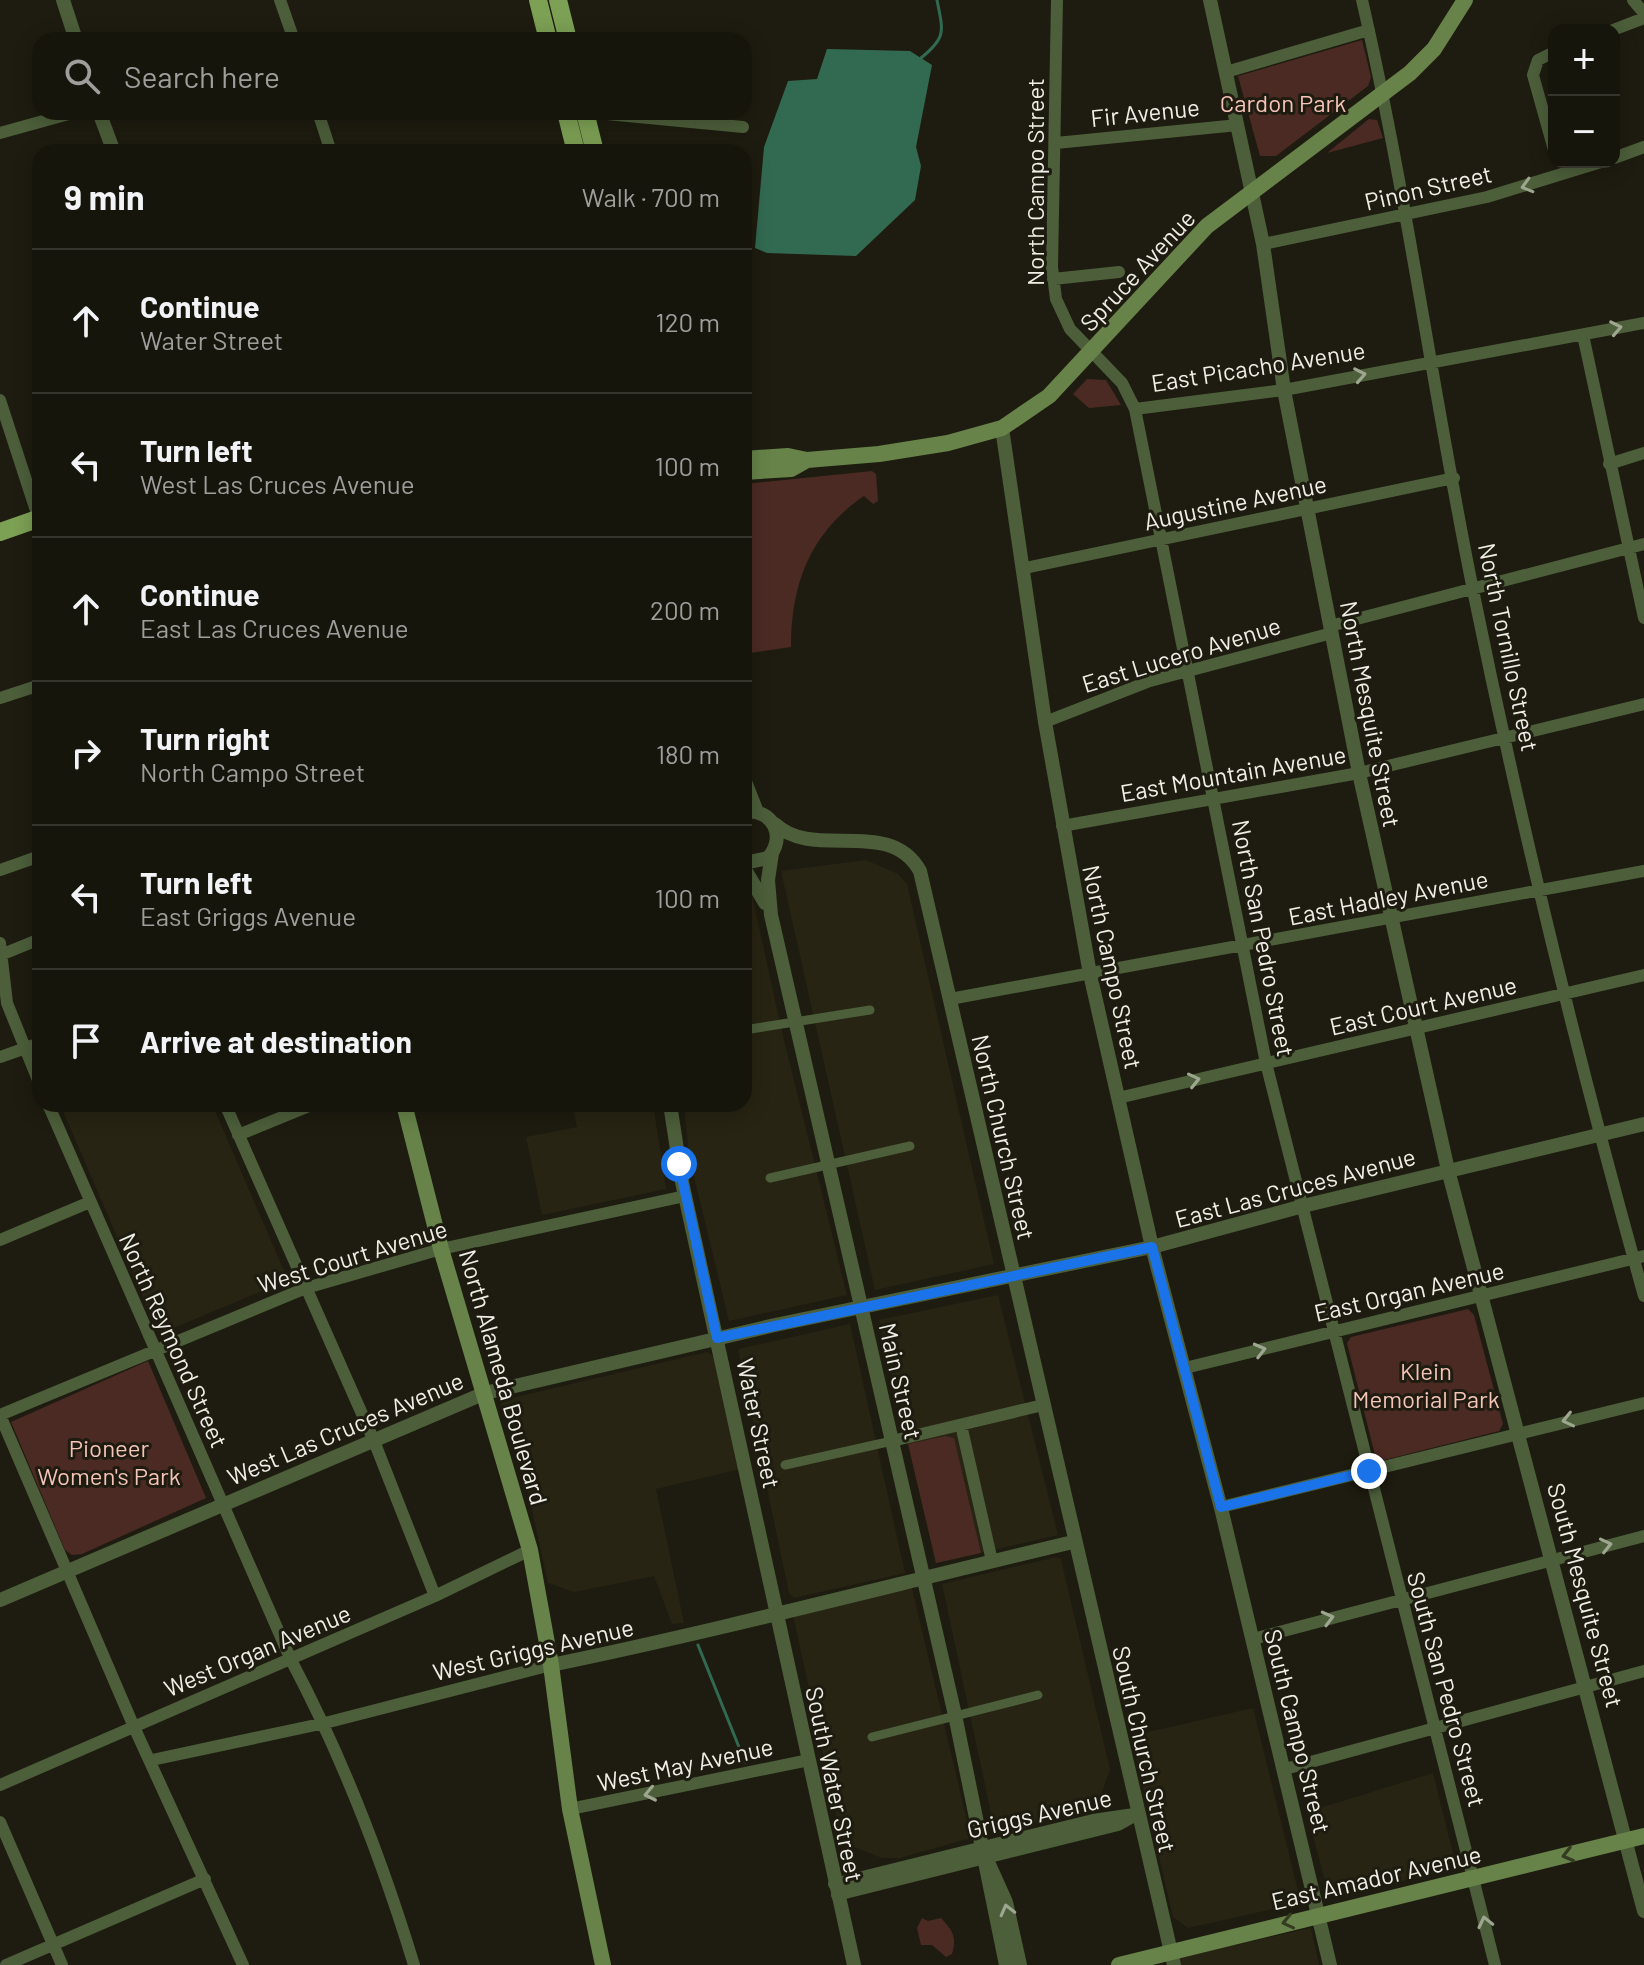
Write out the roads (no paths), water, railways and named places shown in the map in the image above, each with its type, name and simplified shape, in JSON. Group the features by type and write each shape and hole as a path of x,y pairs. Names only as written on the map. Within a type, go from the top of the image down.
{"main road":[{"path":"538,0 546,32"},
{"path":"558,0 566,32"},
{"name":"Spruce Avenue","path":"1094,352 1207,226 1383,94 1434,49 1465,0"},
{"path":"568,120 574,144"},
{"path":"588,120 593,144"},
{"path":"752,458 788,456 807,460 948,443 1002,428 1049,396 1094,352"},
{"path":"752,471 791,469 807,460"},
{"path":"0,532 32,522"},
{"name":"North Alameda Boulevard","path":"406,1112 441,1249 530,1550 551,1665 570,1809 603,1965"},
{"name":"East Amador Avenue","path":"1119,1965 1172,1958 1320,1915 1644,1836"}],"street":[{"path":"63,0 73,32"},
{"path":"280,0 291,32"},
{"name":"North Campo Street","path":"1057,0 1053,279 1056,299 1070,329 1094,352"},
{"name":"North Mesquite Street","path":"1210,0 1263,244 1284,390 1359,773 1448,1170 1520,1431"},
{"name":"North Tornillo Street","path":"1362,0 1407,216 1429,363 1454,478 1472,587 1600,1133 1639,1258 1644,1296"},
{"path":"1620,27 1644,16 1633,0"},
{"name":"Fir Avenue","path":"1226,72 1369,30"},
{"path":"1548,56 1535,64 1533,75 1548,129"},
{"path":"0,133 47,120"},
{"path":"102,120 111,144"},
{"path":"321,120 328,144"},
{"path":"670,120 743,127"},
{"name":"Fir Avenue","path":"1056,143 1238,125"},
{"path":"1620,156 1644,147"},
{"path":"1559,168 1561,176"},
{"name":"Pinon Street","path":"1263,244 1407,216 1584,168"},
{"path":"1053,279 1119,272"},
{"name":"East Picacho Avenue","path":"1094,352 1122,383 1135,409 1284,390 1644,323"},
{"path":"1583,335 1644,618"},
{"path":"0,400 32,498"},
{"name":"North San Pedro Street","path":"1135,409 1266,1063 1369,1471"},
{"name":"North Campo Street","path":"1002,428 1025,568 1045,722 1090,974 1152,1247 1221,1507"},
{"path":"1609,464 1644,453"},
{"name":"Augustine Avenue","path":"1025,568 1454,478"},
{"name":"East Lucero Avenue","path":"1045,722 1187,670 1472,587 1644,544"},
{"path":"0,698 32,688"},
{"name":"East Mountain Avenue","path":"1062,826 1359,773 1644,704"},
{"name":"North Church Street","path":"752,812 795,838 885,845 915,863 950,999 1073,1542"},
{"name":"Main Street","path":"775,824 777,836 768,880 771,915 985,1853"},
{"path":"752,864 761,862 773,852 806,845 868,847 894,856 921,883"},
{"path":"0,870 32,859"},
{"name":"East Hadley Avenue","path":"950,999 1644,871"},
{"name":"Main Street","path":"752,878 771,915"},
{"path":"32,941 1,949 7,1003 32,1068"},
{"name":"East Court Avenue","path":"1118,1098 1644,975"},
{"path":"752,1029 870,1010"},
{"path":"0,1057 32,1046"},
{"name":"North Reymond Street","path":"51,1112 291,1660 325,1723 398,1913 414,1965"},
{"path":"228,1112 374,1441 435,1596"},
{"path":"238,1135 294,1112"},
{"name":"Water Street","path":"671,1112 685,1196 776,1611"},
{"name":"East Las Cruces Avenue","path":"861,1307 1152,1247 1303,1206 1644,1124"},
{"path":"770,1178 910,1146"},
{"name":"West Court Avenue","path":"0,1415 306,1288 441,1249 685,1196"},
{"path":"0,1240 90,1202"},
{"name":"East Organ Avenue","path":"1185,1368 1639,1258"},
{"name":"West Las Cruces Avenue","path":"0,1600 485,1393 861,1307"},
{"path":"1221,1507 1520,1431 1644,1403"},
{"path":"785,1465 1043,1405"},
{"path":"0,1415 134,1727 152,1760 243,1965"},
{"path":"961,1425 992,1561"},
{"name":"South Mesquite Street","path":"1520,1431 1644,1911"},
{"name":"South San Pedro Street","path":"1369,1471 1432,1728 1495,1965"},
{"name":"South Campo Street","path":"1221,1507 1330,1965"},
{"path":"1253,1639 1553,1557 1644,1536"},
{"name":"West Griggs Avenue","path":"152,1760 325,1723 551,1665 660,1642 776,1611 1073,1542"},
{"name":"South Church Street","path":"1073,1542 1172,1958"},
{"name":"West Organ Avenue","path":"0,1785 291,1660 530,1550"},
{"name":"South Water Street","path":"776,1611 854,1965"},
{"path":"1285,1769 1587,1684 1644,1671"},
{"path":"872,1737 1038,1695"},
{"name":"West May Avenue","path":"570,1809 809,1760"},
{"name":"Griggs Avenue","path":"835,1889 1118,1825 1138,1814"},
{"path":"0,1822 62,1965"},
{"path":"985,1853 992,1905 1006,1965"},
{"path":"985,1853 1006,1902 1020,1965"},
{"path":"6,1965 205,1879"}],"waterway":[{"path":"921,58 941,33 937,0"},
{"path":"698,1645 745,1762"}],"park label":[{"name":"Cardon Park","path":"1283,102"},
{"name":"Klein Memorial Park","path":"1426,1384"},
{"name":"Pioneer Women's Park","path":"109,1461"}]}
